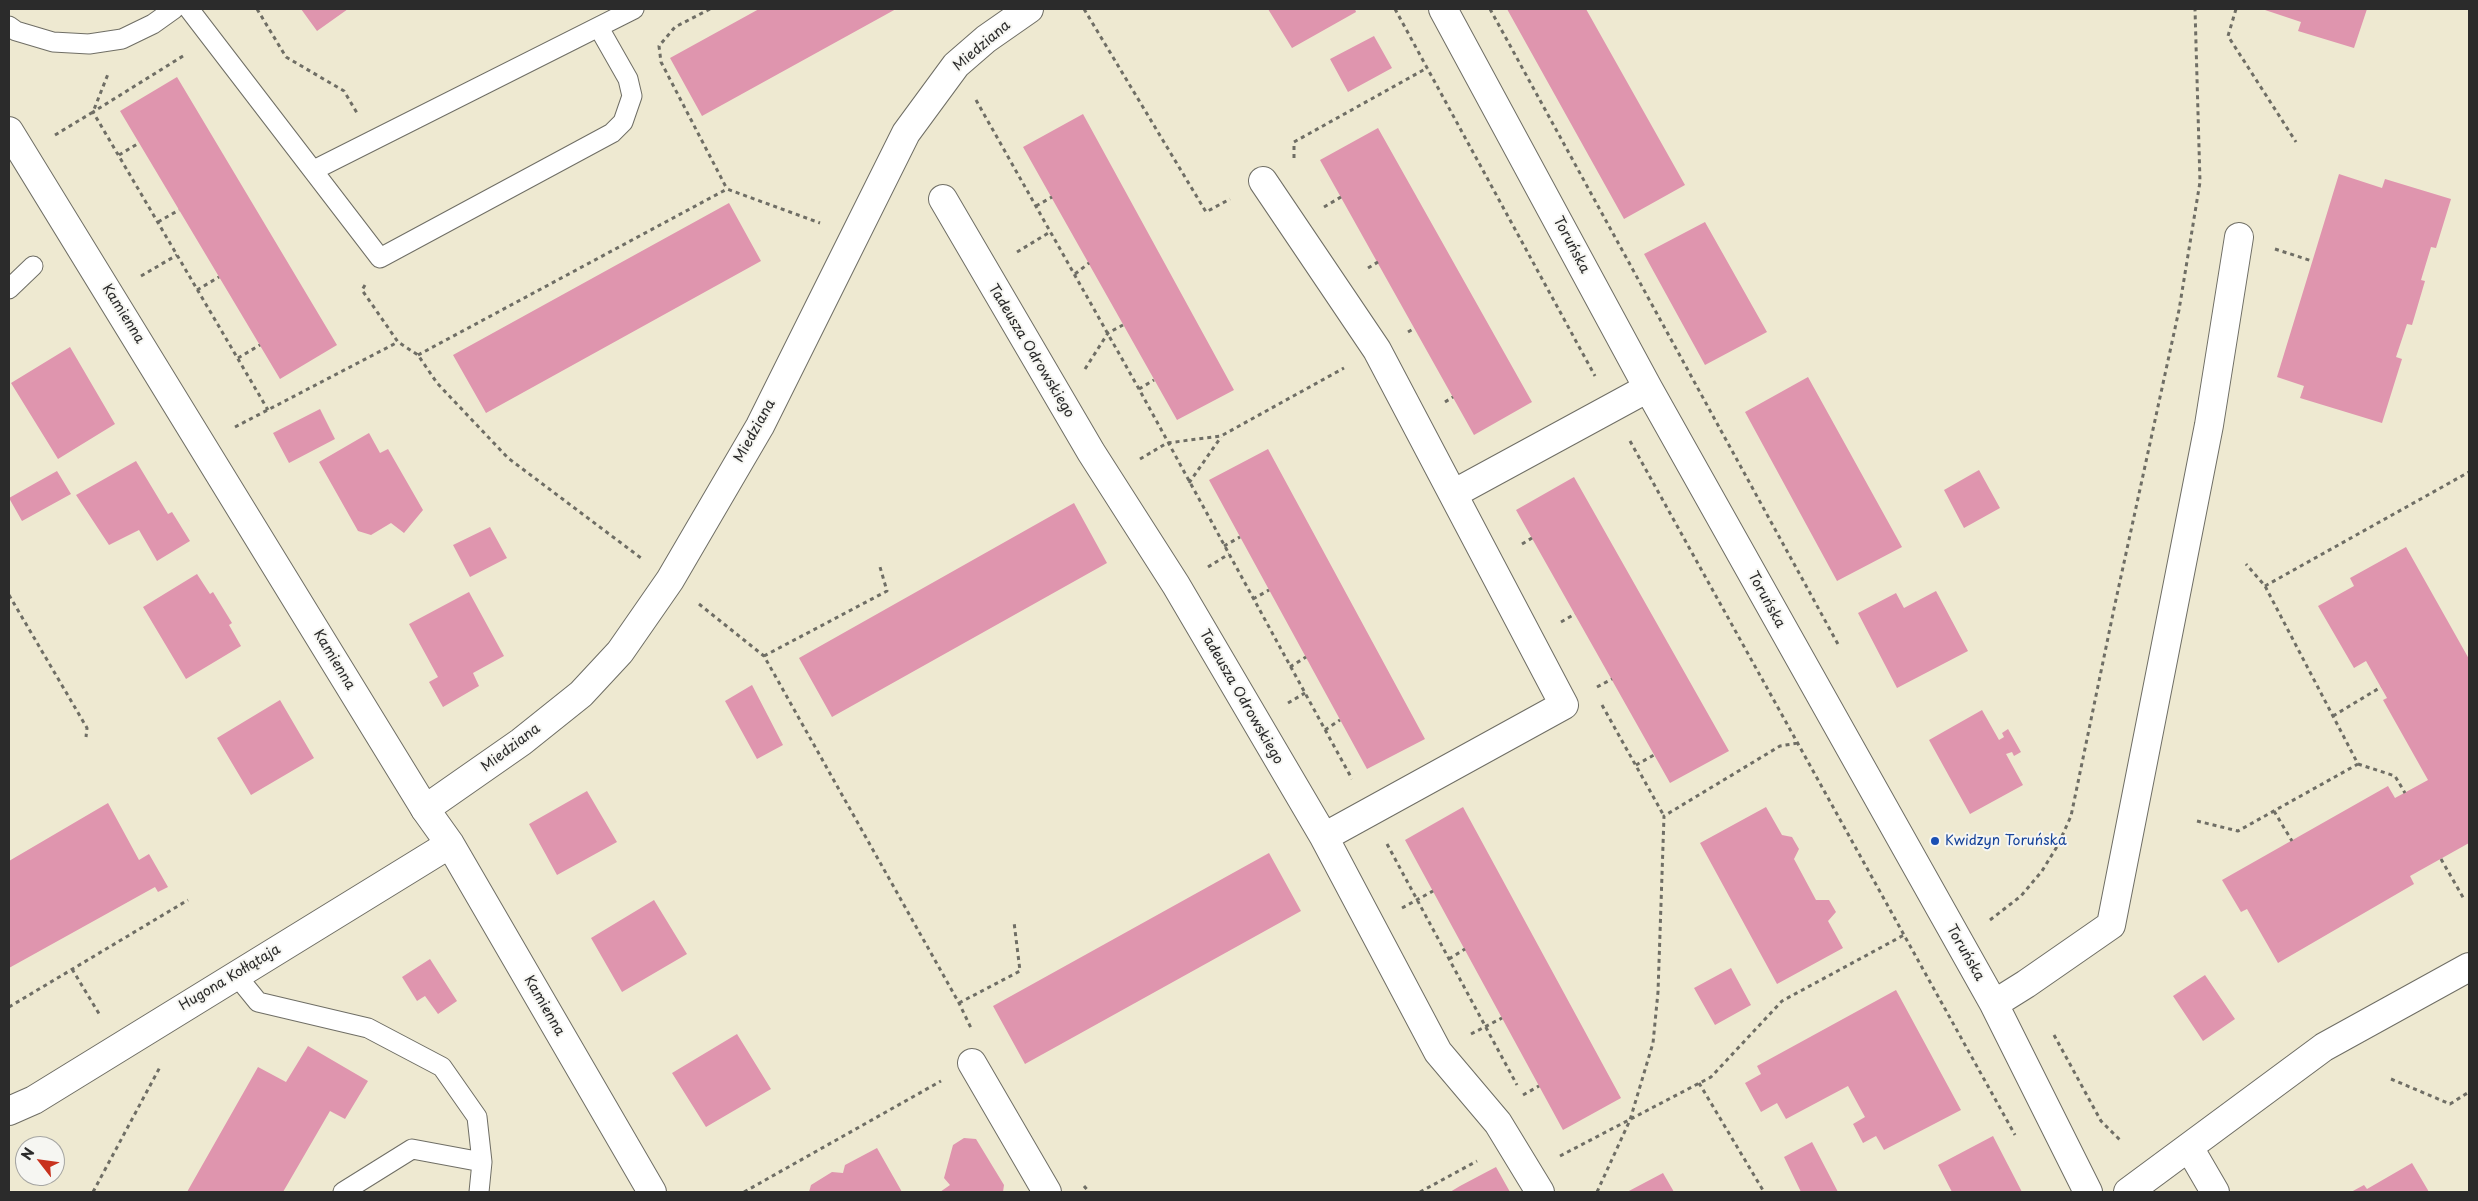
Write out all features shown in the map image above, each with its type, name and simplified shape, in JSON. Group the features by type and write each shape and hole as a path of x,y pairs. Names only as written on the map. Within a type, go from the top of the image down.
{"street":[{"name":"Miedziana","path":"425,809 521,742 581,694 620,652 670,580 760,426 906,133 956,64 986,39 1029,9"},
{"name":"Toruńska","path":"1443,9 1648,388 1842,738 1994,1004 2088,1192"},
{"name":"Kamienna","path":"9,131 425,809 450,844 652,1192"},
{"path":"1263,181 1377,350 1564,705 1324,837"},
{"name":"Tadeusza Odrowskiego","path":"943,199 1055,393 1176,586 1324,837 1438,1052 1498,1123 1540,1192"},
{"path":"1994,1004 2111,925 2209,425 2240,237"},
{"path":"1453,494 1648,388"},
{"name":"Hugona Kołłątaja","path":"9,1111 34,1100 166,1017 450,844"},
{"path":"2128,1192 2190,1149 2324,1047 2469,967"},
{"path":"972,1063 1047,1192"},
{"path":"2190,1149 2214,1192"}],"lane":[{"path":"9,26 16,31 54,42 89,44 122,39 153,24 174,9"},
{"path":"189,9 380,258 612,133 623,122 632,96 628,79 598,28"},
{"path":"314,170 372,139 634,9"},
{"path":"9,289 32,266"},
{"path":"236,975 258,1002 368,1028 442,1067 477,1117 482,1162 479,1192"},
{"path":"343,1192 412,1149 482,1162"}],"path":[{"path":"257,9 286,57 344,91 372,139"},
{"path":"710,9 675,27 659,46 661,62 727,189 830,226 859,226"},
{"path":"1084,9 1206,212 1294,165 1294,142 1428,68"},
{"path":"1395,9 1612,408 2019,1142"},
{"path":"1490,9 1841,651"},
{"path":"1993,929 1988,921 2021,896 2042,871 2058,845 2071,816 2179,310 2197,202 2200,182 2195,9"},
{"path":"2236,9 2228,36 2296,142"},
{"path":"93,112 108,73 107,41"},
{"path":"23,154 187,53"},
{"path":"956,64 1139,389 1527,1103"},
{"path":"93,112 268,410"},
{"path":"119,155 139,143"},
{"path":"418,355 727,189"},
{"path":"1036,206 1052,197"},
{"path":"1319,210 1341,197"},
{"path":"158,222 179,210"},
{"path":"2272,248 2312,262"},
{"path":"110,294 177,255"},
{"path":"1075,274 1089,263"},
{"path":"197,290 219,277"},
{"path":"357,282 362,290"},
{"path":"1055,393 1078,379 1108,333 1123,325"},
{"path":"231,429 398,342"},
{"path":"238,358 260,345"},
{"path":"1107,478 1167,443 1221,436 1377,350"},
{"path":"1139,389 1154,380"},
{"path":"1189,483 1221,436"},
{"path":"2265,586 2469,472"},
{"path":"1224,546 1240,537"},
{"path":"2246,564 2265,586 2358,764 2395,776 2405,793"},
{"path":"764,656 887,591 880,567"},
{"path":"1253,599 1269,590"},
{"path":"9,595 87,728 86,737"},
{"path":"1556,625 1575,614"},
{"path":"1290,667 1306,657"},
{"path":"1593,690 1612,679"},
{"path":"2333,716 2381,687"},
{"path":"1598,698 1664,816 1658,992 1653,1043 1630,1120 1598,1192"},
{"path":"1325,730 1340,720"},
{"path":"1664,816 1780,746 1798,743"},
{"path":"1636,765 1654,755"},
{"path":"2198,821 2238,831 2358,764"},
{"path":"2274,811 2292,841"},
{"path":"2441,859 2464,899"},
{"path":"9,1007 188,900"},
{"path":"959,1003 1020,971 1014,922"},
{"path":"1561,1164 1557,1158 1711,1077 1782,1001 1904,935"},
{"path":"1449,959 1465,950"},
{"path":"72,969 87,995"},
{"path":"2026,984 2101,1121 2120,1140"},
{"path":"93,1192 170,1050 166,1017"},
{"path":"744,1192 972,1063"},
{"path":"2391,1079 2450,1104 2469,1092"},
{"path":"1699,1083 1764,1192"},
{"path":"1523,1095 1539,1086"},
{"path":"1420,1192 1478,1160"}],"building":[{"path":"301,9 348,9 317,31"},
{"path":"759,9 896,9 702,116 670,58"},
{"path":"1268,9 1355,9 1356,12 1292,48"},
{"path":"1507,9 1586,9 1685,185 1624,219"},
{"path":"2262,9 2367,9 2354,48 2298,31 2301,22"},
{"path":"1374,36 1392,68 1348,92 1330,59"},
{"path":"177,77 337,345 280,379 120,111"},
{"path":"1083,114 1234,390 1177,420 1023,147"},
{"path":"1378,128 1532,402 1474,435 1320,160"},
{"path":"2339,174 2382,188 2385,179 2451,199 2436,248 2431,247 2421,280 2425,281 2412,325 2407,324 2396,357 2402,359 2382,423 2300,398 2304,386 2277,377"},
{"path":"729,203 761,261 486,413 453,355"},
{"path":"1705,222 1767,332 1705,365 1644,254"},
{"path":"70,347 115,424 58,459 11,383"},
{"path":"1808,377 1902,547 1837,581 1745,412"},
{"path":"320,409 335,439 289,463 273,433"},
{"path":"369,433 380,453 388,449 423,510 404,533 391,523 371,535 358,531 319,462"},
{"path":"1268,449 1425,739 1367,769 1209,480"},
{"path":"136,461 168,514 172,512 190,541 157,561 139,530 109,545 76,495"},
{"path":"1979,470 2000,508 1964,528 1944,490"},
{"path":"57,471 71,494 22,521 9,498"},
{"path":"1574,477 1729,751 1670,783 1516,510"},
{"path":"1074,503 1107,563 832,717 799,658"},
{"path":"490,527 507,558 470,577 453,545"},
{"path":"2406,547 2469,659 2469,843 2410,876 2414,884 2278,963 2247,909 2241,912 2222,880 2388,786 2395,798 2428,780 2383,700 2387,698 2366,661 2354,668 2318,606 2354,586 2350,578"},
{"path":"197,574 210,594 213,592 232,623 229,625 241,646 186,679 143,607"},
{"path":"1936,591 1968,651 1897,688 1858,613 1896,593 1904,608"},
{"path":"469,592 504,656 473,673 479,686 443,707 429,682 438,677 409,624"},
{"path":"752,685 783,745 757,759 725,701"},
{"path":"280,700 314,758 251,795 217,738"},
{"path":"1982,710 1999,740 2004,737 2002,733 2008,729 2021,752 2014,756 2012,752 2006,754 2023,785 1970,814 1929,740"},
{"path":"587,791 617,842 557,875 529,824"},
{"path":"108,803 139,860 149,854 168,887 158,892 155,887 9,968 9,861"},
{"path":"1463,807 1621,1098 1563,1130 1405,840"},
{"path":"1766,807 1782,835 1792,837 1799,849 1794,859 1816,900 1829,900 1836,912 1828,921 1843,948 1777,984 1700,843"},
{"path":"1269,853 1301,911 1025,1064 993,1006"},
{"path":"654,900 687,954 622,992 591,938"},
{"path":"430,959 457,1001 438,1014 425,996 417,1001 402,977"},
{"path":"1731,968 1751,1005 1715,1025 1694,988"},
{"path":"2205,975 2235,1019 2203,1041 2173,996"},
{"path":"1896,990 1961,1110 1884,1150 1876,1136 1863,1143 1853,1124 1865,1117 1848,1086 1786,1119 1777,1103 1761,1112 1745,1083 1761,1074 1757,1066"},
{"path":"737,1034 771,1089 706,1127 672,1073"},
{"path":"308,1046 368,1081 345,1119 330,1111 283,1192 187,1192 258,1067 286,1082"},
{"path":"1993,1136 2022,1192 1952,1192 1938,1165"},
{"path":"964,1138 976,1139 1004,1185 1003,1192 940,1192 950,1185 944,1178 953,1145"},
{"path":"1812,1142 1838,1192 1801,1192 1784,1157"},
{"path":"877,1148 902,1192 809,1192 811,1185 832,1172 843,1173 845,1165"},
{"path":"2412,1163 2429,1192 2351,1192 2364,1185 2367,1189"},
{"path":"1496,1167 1510,1192 1450,1192 1460,1186"},
{"path":"1663,1173 1674,1192 1627,1192"}],"place":[{"name":"Kwidzyn Toruńska","path":"1935,841"}]}
